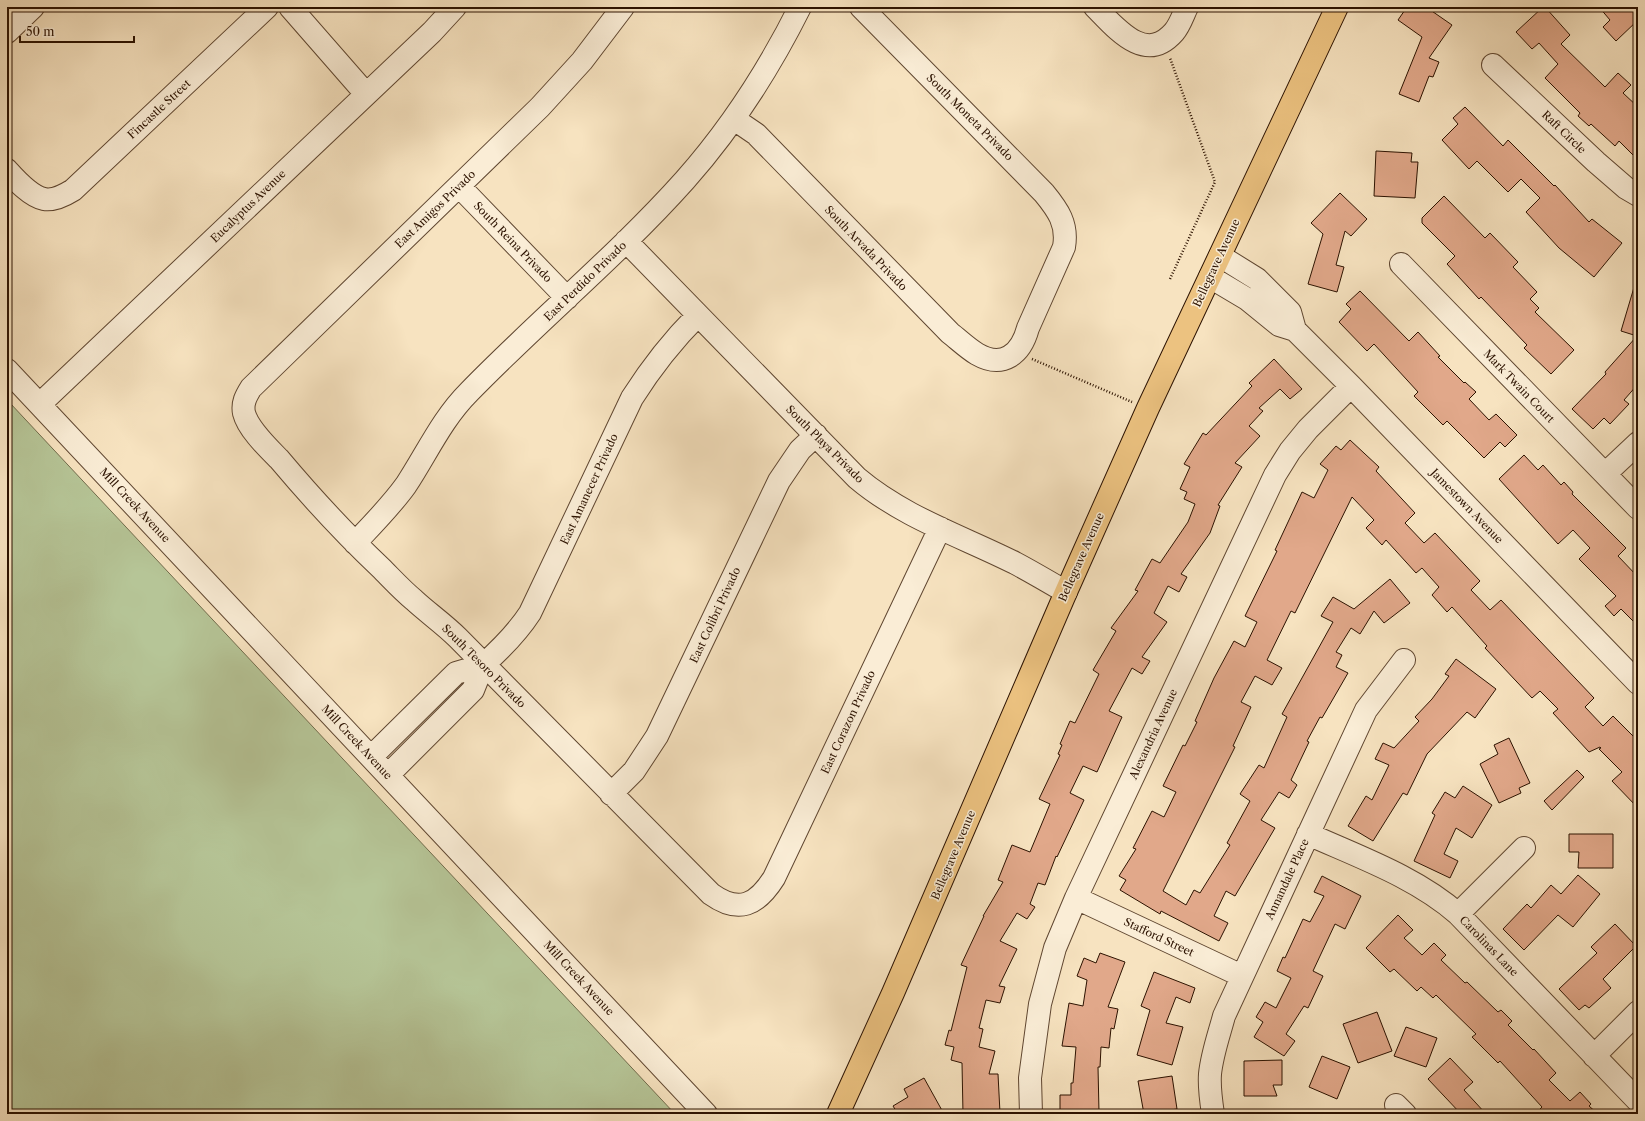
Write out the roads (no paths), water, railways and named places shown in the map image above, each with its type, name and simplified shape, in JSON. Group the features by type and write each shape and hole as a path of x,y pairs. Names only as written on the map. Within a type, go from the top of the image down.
{"main road":[{"name":"Bellegrave Avenue","path":"838,1114 893,993 1066,592 1148,408 1337,7"}],"street":[{"path":"7,32 33,7"},
{"name":"Fincastle Street","path":"10,174 27,190 44,199 60,197 74,190 267,7"},
{"path":"290,7 366,94"},
{"name":"Eucalyptus Avenue","path":"40,404 432,32 455,7"},
{"name":"East Amigos Privado","path":"243,405 245,396 250,388 562,85 604,34 623,7"},
{"name":"East Perdido Privado","path":"355,543 395,500 438,431 468,393 626,241 685,180 734,119 800,7"},
{"name":"South Moneta Privado","path":"861,7 1044,192 1056,207 1063,221 1066,236 1064,248 1028,328 1025,338 1011,355"},
{"path":"1095,7 1118,30 1144,46 1158,43 1174,32 1187,7"},
{"name":"Raft Circle","path":"1493,65 1596,162 1626,188 1638,195"},
{"name":"South Arvada Privado","path":"734,119 756,134 950,333 978,354 996,360 1011,355"},
{"name":"South Reina Privado","path":"459,186 567,298"},
{"name":"South Playa Privado","path":"626,241 857,478 872,490 894,504 940,528 1015,563 1066,592"},
{"name":"Jamestown Avenue","path":"1220,256 1257,279 1290,312 1295,330"},
{"name":"Mark Twain Court","path":"1401,264 1638,508"},
{"name":"Jamestown Avenue","path":"1210,277 1247,300 1279,325 1295,330 1638,683"},
{"name":"East Amanecer Privado","path":"371,757 456,673 483,665 506,645 521,627 530,613 632,398 661,356 698,315"},
{"name":"Mill Creek Avenue","path":"7,370 706,1114"},
{"name":"Alexandria Avenue","path":"1031,1114 1030,1078 1040,1004 1055,948 1076,898 1275,475 1290,451 1308,429 1351,386"},
{"name":"South Tesoro Privado","path":"243,405 244,414 258,435 302,487 355,543 414,600 443,624 711,894 726,903 735,906 744,905"},
{"name":"East Colibri Privado","path":"611,794 634,771 657,736 779,481 800,450 816,435"},
{"path":"1605,474 1638,443"},
{"name":"East Corazon Privado","path":"744,905 761,895 774,878 940,528"},
{"name":"Annandale Place","path":"1213,1114 1210,1095 1210,1073 1224,1016 1366,710 1404,660"},
{"name":"East Amanecer Privado","path":"388,775 473,690 483,665"},
{"name":"Carolinas Lane","path":"1308,834 1415,883 1443,901 1458,914 1638,1101"},
{"path":"1458,914 1524,848"},
{"name":"Stafford Street","path":"1076,898 1242,976"},
{"path":"1594,1056 1638,1012"}]}
